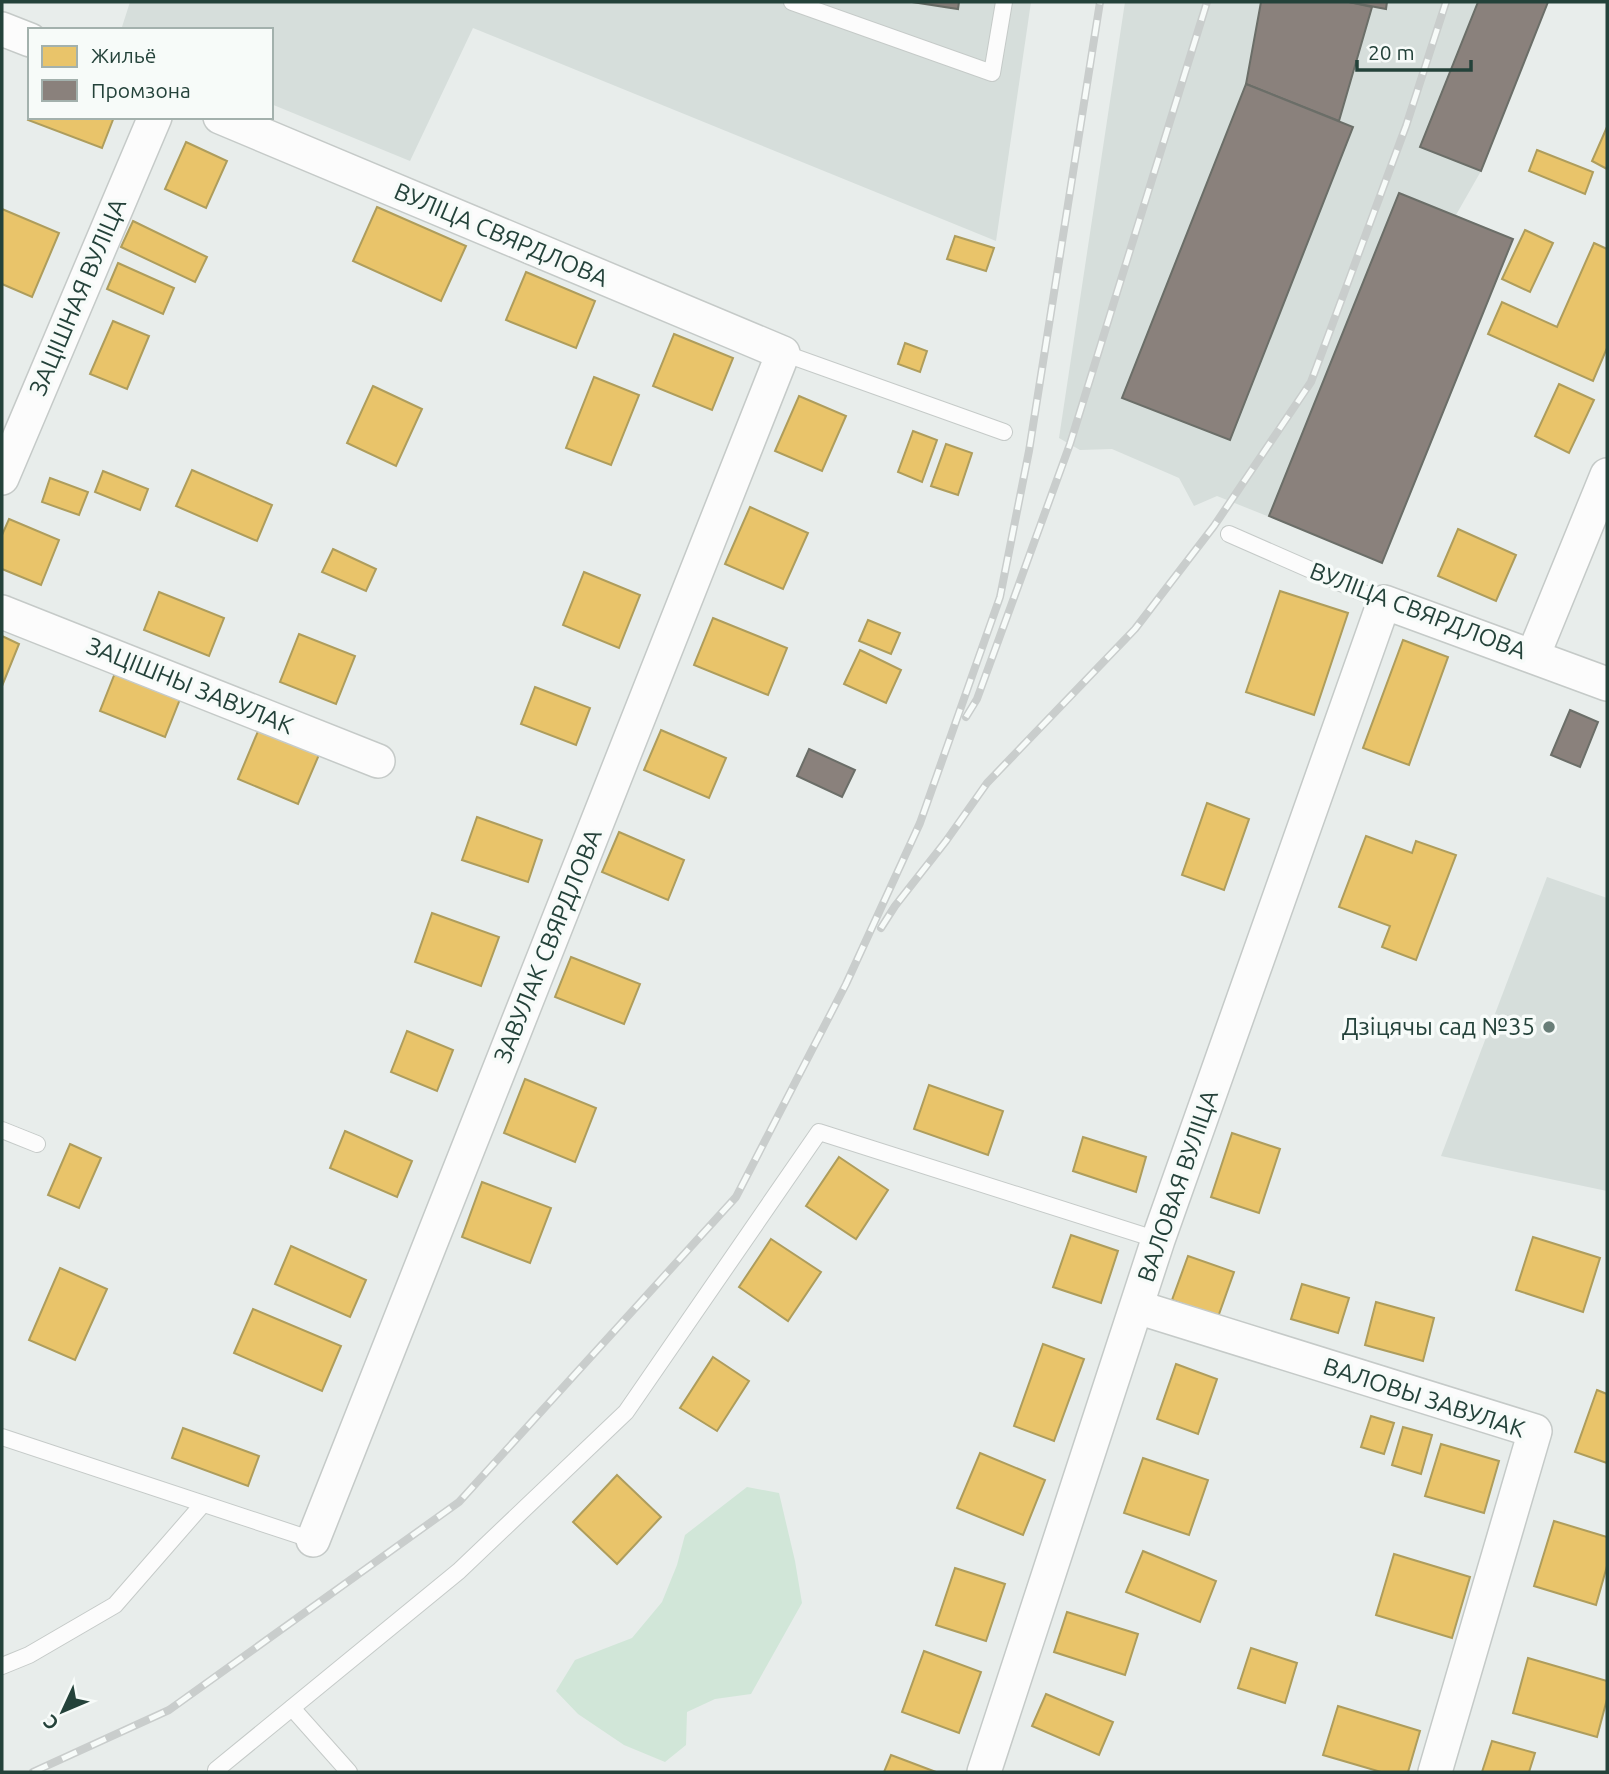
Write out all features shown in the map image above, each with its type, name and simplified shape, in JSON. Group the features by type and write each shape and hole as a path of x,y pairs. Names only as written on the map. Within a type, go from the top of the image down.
{"street":[{"path":"2,29 28,39"},
{"name":"ЗАЦІШНАЯ ВУЛІЦА","path":"2,478 154,119"},
{"name":"ВУЛІЦА СВЯРДЛОВА","path":"225,119 783,353"},
{"name":"ЗАВУЛАК СВЯРДЛОВА","path":"313,1540 783,353"},
{"path":"1533,656 1607,475"},
{"name":"ВУЛІЦА СВЯРДЛОВА","path":"1384,603 1607,684"},
{"name":"ВАЛОВАЯ ВУЛІЦА","path":"984,1772 1158,1240 1384,603"},
{"name":"ЗАЦІШНЫ ЗАВУЛАК","path":"2,612 378,761"},
{"name":"ВАЛОВЫ ЗАВУЛАК","path":"1137,1307 1535,1432 1435,1772"}],"lane":[{"path":"792,2 992,73 1004,2"},
{"path":"783,353 1004,432"},
{"name":"ВУЛІЦА СВЯРДЛОВА","path":"1229,534 1384,603"},
{"path":"2,1130 37,1144"},
{"path":"216,1769 459,1571 626,1412 819,1132 1158,1240"},
{"path":"2,1437 313,1540"},
{"path":"2,1666 29,1655 115,1605 203,1504"},
{"path":"292,1708 349,1772"}],"shaded area":[{"path":"130,2 1031,2 996,241 473,28 410,161 273,105 273,28 122,28"},
{"path":"1125,2 1548,2 1481,171 1456,215 1513,239 1382,562 1217,496 1194,506 1179,478 1112,449 1080,450 1059,438"},
{"name":"Дзіцячы сад №35","path":"1547,877 1607,898 1607,1191 1441,1156"}],"green space":[{"path":"747,1487 779,1493 802,1603 751,1694 715,1699 687,1712 686,1745 665,1762 624,1745 578,1714 556,1691 575,1660 632,1638 662,1602 677,1565 685,1535"}],"building: Жильё":[{"path":"28,119 113,119 102,148"},
{"path":"1607,127 1607,169 1592,161"},
{"path":"186,142 227,161 206,208 165,189"},
{"path":"1537,150 1593,172 1585,194 1529,171"},
{"path":"377,207 466,246 441,301 353,261"},
{"path":"2,209 59,233 32,297 2,284"},
{"path":"133,221 207,257 195,282 121,247"},
{"path":"1525,230 1553,243 1530,292 1502,279"},
{"path":"955,236 994,248 986,271 947,259"},
{"path":"1594,243 1607,249 1607,348 1593,381 1488,334 1502,302 1557,327"},
{"path":"118,263 174,288 163,314 107,289"},
{"path":"526,272 595,301 576,348 506,320"},
{"path":"113,321 149,336 127,389 90,374"},
{"path":"674,334 733,358 712,410 653,386"},
{"path":"905,343 927,351 920,372 898,364"},
{"path":"594,377 639,395 611,465 566,448"},
{"path":"1559,384 1594,400 1569,453 1535,436"},
{"path":"373,386 422,409 396,466 347,443"},
{"path":"799,396 846,416 822,471 775,451"},
{"path":"913,431 937,440 922,482 898,472"},
{"path":"946,444 972,453 958,495 931,486"},
{"path":"192,470 272,505 257,541 176,506"},
{"path":"103,471 148,489 140,510 95,492"},
{"path":"50,478 88,492 79,515 42,502"},
{"path":"750,507 808,533 783,589 725,564"},
{"path":"9,519 59,540 41,585 2,569 2,535"},
{"path":"1458,529 1516,555 1496,601 1438,576"},
{"path":"333,549 376,569 366,591 322,572"},
{"path":"584,572 640,595 619,648 563,625"},
{"path":"1280,591 1348,613 1314,715 1246,692"},
{"path":"159,592 224,618 209,656 144,630"},
{"path":"713,618 787,648 768,695 694,665"},
{"path":"868,620 900,633 891,654 859,641"},
{"path":"299,634 355,656 336,704 280,682"},
{"path":"2,636 19,644 2,686"},
{"path":"1403,640 1448,657 1409,765 1363,748"},
{"path":"860,650 901,670 886,703 844,684"},
{"path":"115,673 180,699 165,737 100,711"},
{"path":"535,687 590,708 576,745 521,724"},
{"path":"261,724 321,750 298,804 238,779"},
{"path":"661,730 726,758 709,798 644,770"},
{"path":"1207,803 1249,819 1224,890 1182,875"},
{"path":"477,817 542,840 528,882 462,860"},
{"path":"619,832 684,860 668,900 602,872"},
{"path":"1366,836 1412,853 1416,841 1456,855 1416,960 1382,947 1390,926 1339,907"},
{"path":"432,913 499,937 481,986 415,962"},
{"path":"571,957 640,984 624,1024 555,997"},
{"path":"407,1031 453,1050 437,1091 391,1072"},
{"path":"525,1079 596,1108 575,1162 504,1133"},
{"path":"929,1085 1003,1111 988,1155 914,1129"},
{"path":"345,1131 412,1161 397,1197 330,1168"},
{"path":"1232,1133 1280,1149 1259,1213 1211,1197"},
{"path":"1083,1137 1146,1157 1136,1192 1073,1171"},
{"path":"70,1144 101,1158 79,1208 48,1195"},
{"path":"839,1157 888,1190 856,1239 806,1206"},
{"path":"482,1182 551,1208 530,1263 462,1237"},
{"path":"1071,1235 1118,1251 1101,1303 1053,1287"},
{"path":"1533,1237 1600,1258 1583,1312 1516,1290"},
{"path":"771,1239 821,1272 788,1321 739,1287"},
{"path":"291,1246 366,1280 350,1317 275,1284"},
{"path":"1188,1256 1234,1272 1218,1317 1172,1300"},
{"path":"60,1268 107,1289 75,1360 29,1340"},
{"path":"1302,1284 1349,1298 1338,1333 1291,1319"},
{"path":"1376,1302 1434,1318 1423,1361 1365,1345"},
{"path":"253,1309 341,1346 322,1391 234,1353"},
{"path":"1043,1344 1084,1359 1054,1441 1014,1426"},
{"path":"713,1357 749,1381 717,1431 680,1408"},
{"path":"1176,1364 1217,1379 1198,1434 1157,1419"},
{"path":"1597,1390 1607,1394 1607,1463 1575,1452"},
{"path":"1371,1416 1394,1423 1384,1454 1361,1447"},
{"path":"1403,1427 1432,1435 1421,1474 1392,1465"},
{"path":"183,1428 259,1456 248,1486 172,1458"},
{"path":"1441,1444 1499,1461 1484,1513 1425,1496"},
{"path":"980,1453 1045,1480 1023,1535 957,1508"},
{"path":"1143,1458 1208,1480 1189,1535 1124,1513"},
{"path":"617,1475 661,1517 617,1564 573,1522"},
{"path":"1554,1521 1607,1537 1607,1566 1596,1605 1534,1586"},
{"path":"1143,1551 1216,1581 1200,1622 1126,1592"},
{"path":"1394,1554 1470,1577 1452,1638 1376,1615"},
{"path":"955,1568 1005,1584 986,1641 936,1625"},
{"path":"1067,1612 1138,1634 1125,1675 1054,1652"},
{"path":"1251,1648 1297,1663 1285,1703 1238,1688"},
{"path":"924,1651 981,1672 959,1733 902,1712"},
{"path":"1528,1658 1607,1681 1607,1699 1597,1737 1513,1713"},
{"path":"1046,1694 1113,1722 1099,1755 1032,1726"},
{"path":"1338,1706 1420,1731 1408,1772 1381,1772 1323,1755"},
{"path":"1492,1741 1535,1753 1529,1772 1482,1772"},
{"path":"891,1755 936,1772 884,1772"}],"building: Промзона":[{"path":"912,2 959,2 958,9"},
{"path":"1261,2 1349,2 1372,7 1339,121 1246,84"},
{"path":"1349,2 1387,2 1386,9"},
{"path":"1478,2 1548,2 1481,171 1420,147"},
{"path":"1246,84 1353,127 1230,440 1122,398"},
{"path":"1399,193 1513,239 1382,563 1269,516"},
{"path":"1570,710 1598,722 1580,767 1551,755"},
{"path":"809,749 855,770 842,797 797,776"}],"railway":[{"path":"33,1772 169,1710 459,1502 736,1197 846,984 920,823 1000,597 1029,451 1100,2"},
{"path":"966,717 977,699 1070,444 1207,2"},
{"path":"881,928 987,783 1135,629 1214,526 1311,382 1406,126 1446,2"}],"place":[{"name":"Дзіцячы сад №35","path":"1549,1027"}]}
